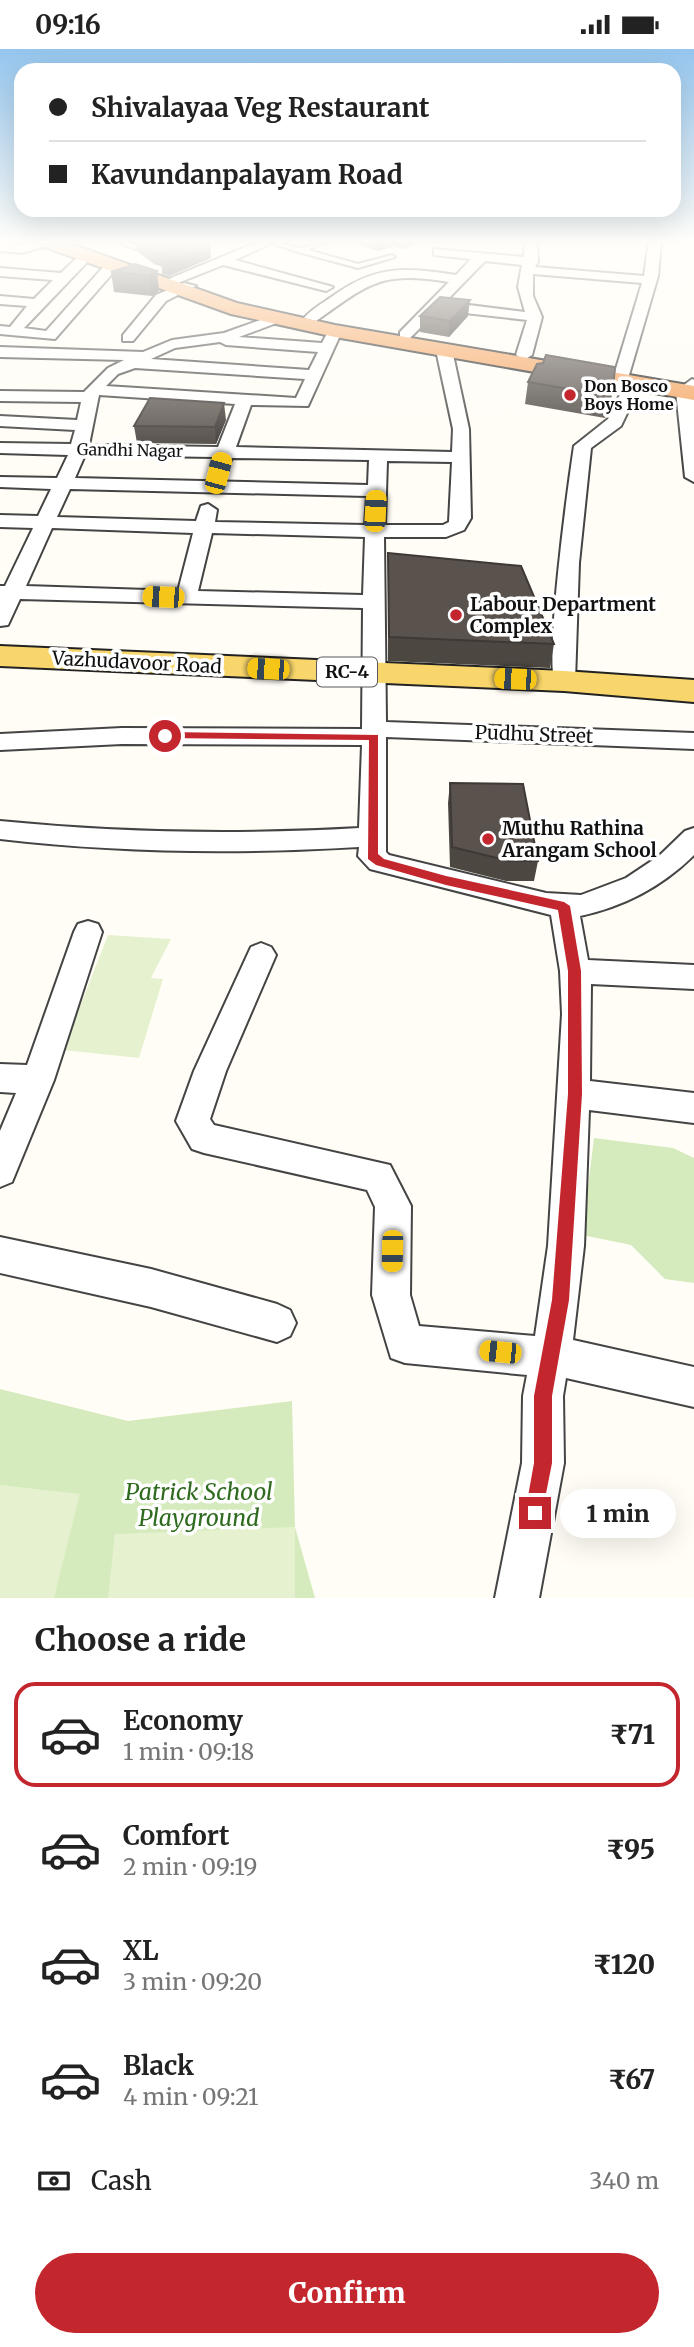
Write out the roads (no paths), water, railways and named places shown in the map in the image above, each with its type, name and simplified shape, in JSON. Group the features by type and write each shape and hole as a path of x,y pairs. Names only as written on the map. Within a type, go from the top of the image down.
{"highway":[{"path":"263,313 330,339 444,350 628,377"},
{"path":"290,313 524,355 691,390"}],"main road":[{"name":"Vazhudavoor Road","path":"0,656 564,681 694,691"}],"street":[{"path":"7,331 26,313"},
{"path":"7,331 50,336 70,313"},
{"path":"128,338 148,313"},
{"path":"312,318 319,313"},
{"path":"405,335 427,313"},
{"path":"504,313 535,317"},
{"path":"524,355 535,317 533,313"},
{"path":"564,681 565,624 575,499 583,446 615,422 642,313"},
{"path":"0,619 7,592 64,485 79,449 91,393 113,371 172,344 227,337 277,318"},
{"path":"0,396 91,393 302,403 330,339 203,340"},
{"path":"0,520 446,531 457,526 461,518 461,429 444,350"},
{"path":"0,352 137,359 314,375"},
{"path":"691,390 694,477"},
{"path":"186,598 224,452 245,399"},
{"path":"0,421 85,425"},
{"name":"Gandhi Nagar","path":"0,447 461,457"},
{"path":"378,455 374,531 376,673 372,856 380,862 446,881 564,906 584,905 637,885 679,857 694,838"},
{"path":"0,482 376,491"},
{"path":"7,592 373,601"},
{"name":"Pudhu Street","path":"0,742 122,736 375,733 694,741"},
{"path":"0,830 79,838 169,840 295,841 371,837"},
{"path":"517,1598 526,1563 543,1463 543,1396 551,1358 564,1260 575,1094 575,971 564,906"},
{"path":"0,1171 38,1080 88,932"},
{"path":"261,955 210,1071 193,1121 204,1138 378,1176 393,1206 391,1295 405,1344 580,1360 694,1387"},
{"path":"575,971 694,977"},
{"path":"0,1077 38,1080"},
{"path":"575,1094 694,1108"},
{"path":"0,1255 151,1288 277,1323"}],"place":[{"name":"Don Bosco Boys Home","path":"570,395"},
{"name":"Labour Department Complex","path":"456,615"},
{"name":"Muthu Rathina Arangam School","path":"488,839"}],"park label":[{"name":"Patrick School Playground","path":"199,1505"}]}
